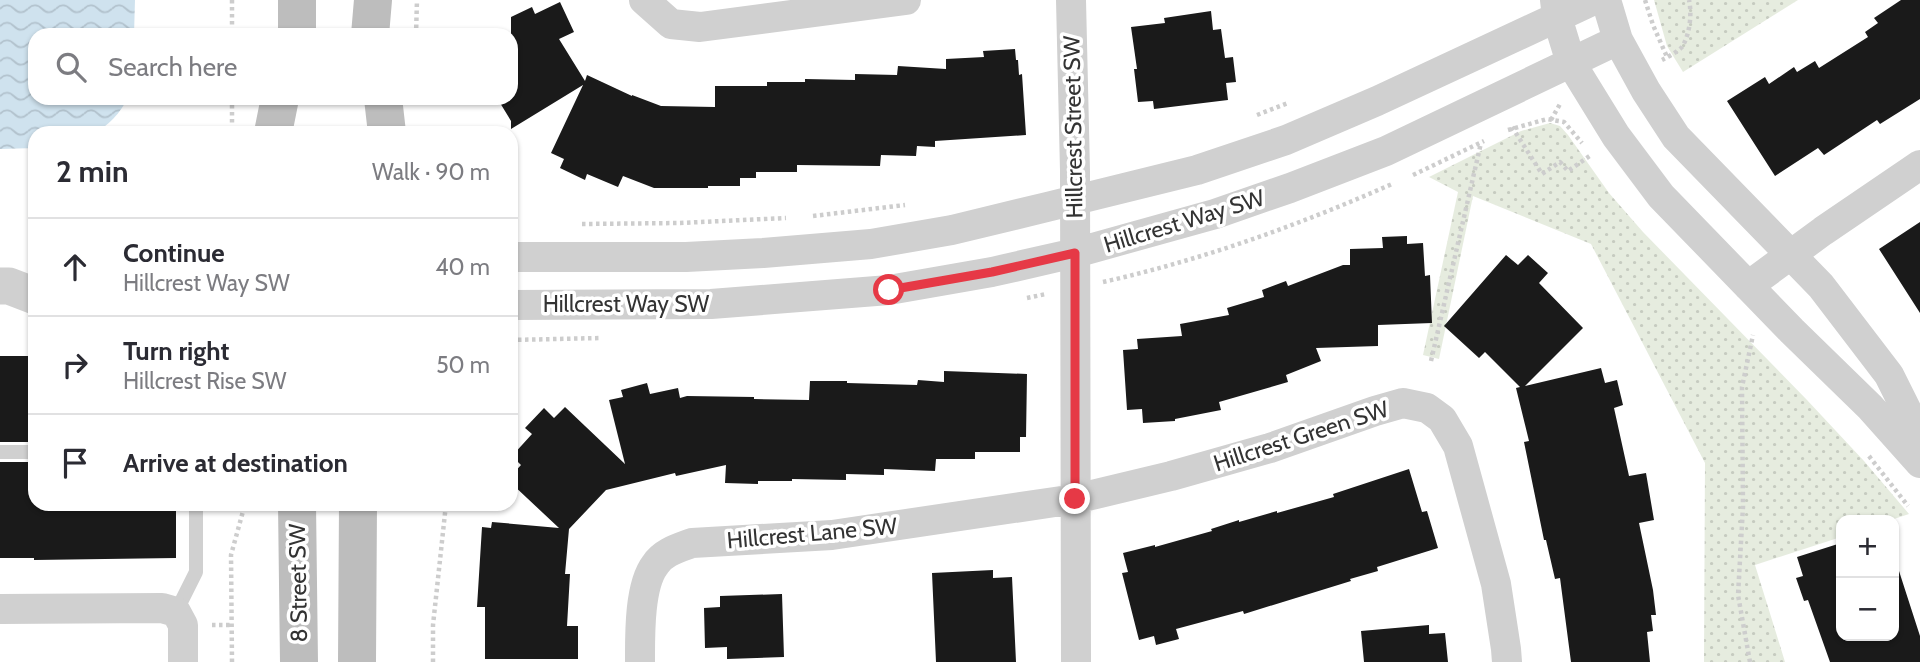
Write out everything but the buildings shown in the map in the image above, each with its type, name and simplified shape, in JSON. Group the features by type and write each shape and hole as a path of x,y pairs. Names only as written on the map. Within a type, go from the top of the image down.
{"main road":[{"path":"371,28 374,0"},
{"path":"374,0 377,28"},
{"path":"274,126 279,105"},
{"path":"296,105 296,126"},
{"path":"364,126 365,105"},
{"path":"384,105 386,126"},
{"name":"8 Street SW","path":"297,511 299,662"},
{"path":"357,662 358,511"},
{"path":"358,568 370,511"}],"street":[{"path":"644,0 671,24 700,27 906,0"},
{"name":"Hillcrest Street SW","path":"1071,0 1076,662"},
{"name":"Hillcrest Way SW","path":"518,257 686,257 763,253 871,244 952,230 1197,170 1286,140 1377,101 1556,9 1594,0"},
{"path":"1606,0 1618,40 1646,91 1676,137 1821,286 1889,375 1920,437"},
{"path":"1556,9 1571,63 1616,136 1661,196 1870,407 1920,463"},
{"name":"Hillcrest Way SW","path":"518,305 711,304 889,290 992,272 1075,253 1215,214 1386,151 1618,40"},
{"path":"1748,286 1920,165"},
{"name":"Hillcrest Green SW","path":"1075,499 1245,455 1403,403 1427,408 1442,419 1458,446 1496,583 1507,662"},
{"name":"Hillcrest Lane SW","path":"640,662 643,593 654,565 671,550 692,543 832,535 1075,499"},
{"path":"0,609 162,608 176,612 183,625 183,662"}],"lane":[{"path":"0,452 28,452"},
{"path":"176,612 196,572 196,511"}],"path":[{"path":"232,0 232,28"},
{"path":"416,28 417,0"},
{"path":"1645,0 1667,57"},
{"path":"1653,64 1681,48 1692,12 1689,0"},
{"path":"1247,118 1298,99"},
{"path":"1550,120 1560,104"},
{"path":"232,105 232,126"},
{"path":"1502,132 1547,119 1564,122 1583,144"},
{"path":"1512,127 1542,174 1560,162 1568,170 1591,155"},
{"path":"1410,176 1492,137"},
{"path":"1431,361 1481,142"},
{"path":"1110,280 1200,257 1350,203 1398,181"},
{"path":"809,216 916,203"},
{"path":"576,224 680,223 797,217"},
{"path":"1750,662 1738,595 1743,507 1742,387 1753,334 1762,343"},
{"path":"1868,455 1908,506"},
{"path":"232,662 232,555 243,511"},
{"path":"433,662 433,625 445,511"}],"shaded area":[{"path":"1654,0 1798,0 1683,72 1667,46"},
{"path":"1550,123 1560,126 1609,193 1643,232 1807,400 1909,514 1899,517 1899,515 1836,515 1836,539 1755,565 1785,662 1704,662 1705,463 1591,244 1473,196 1439,359 1423,355 1458,192 1429,177 1521,131"}],"water":[{"path":"0,0 135,0 134,28 28,28 28,105 124,105 118,114 105,126 28,126 28,148 0,149"}],"route":[{"path":"889,290 992,272 1075,253 1075,499"}]}
